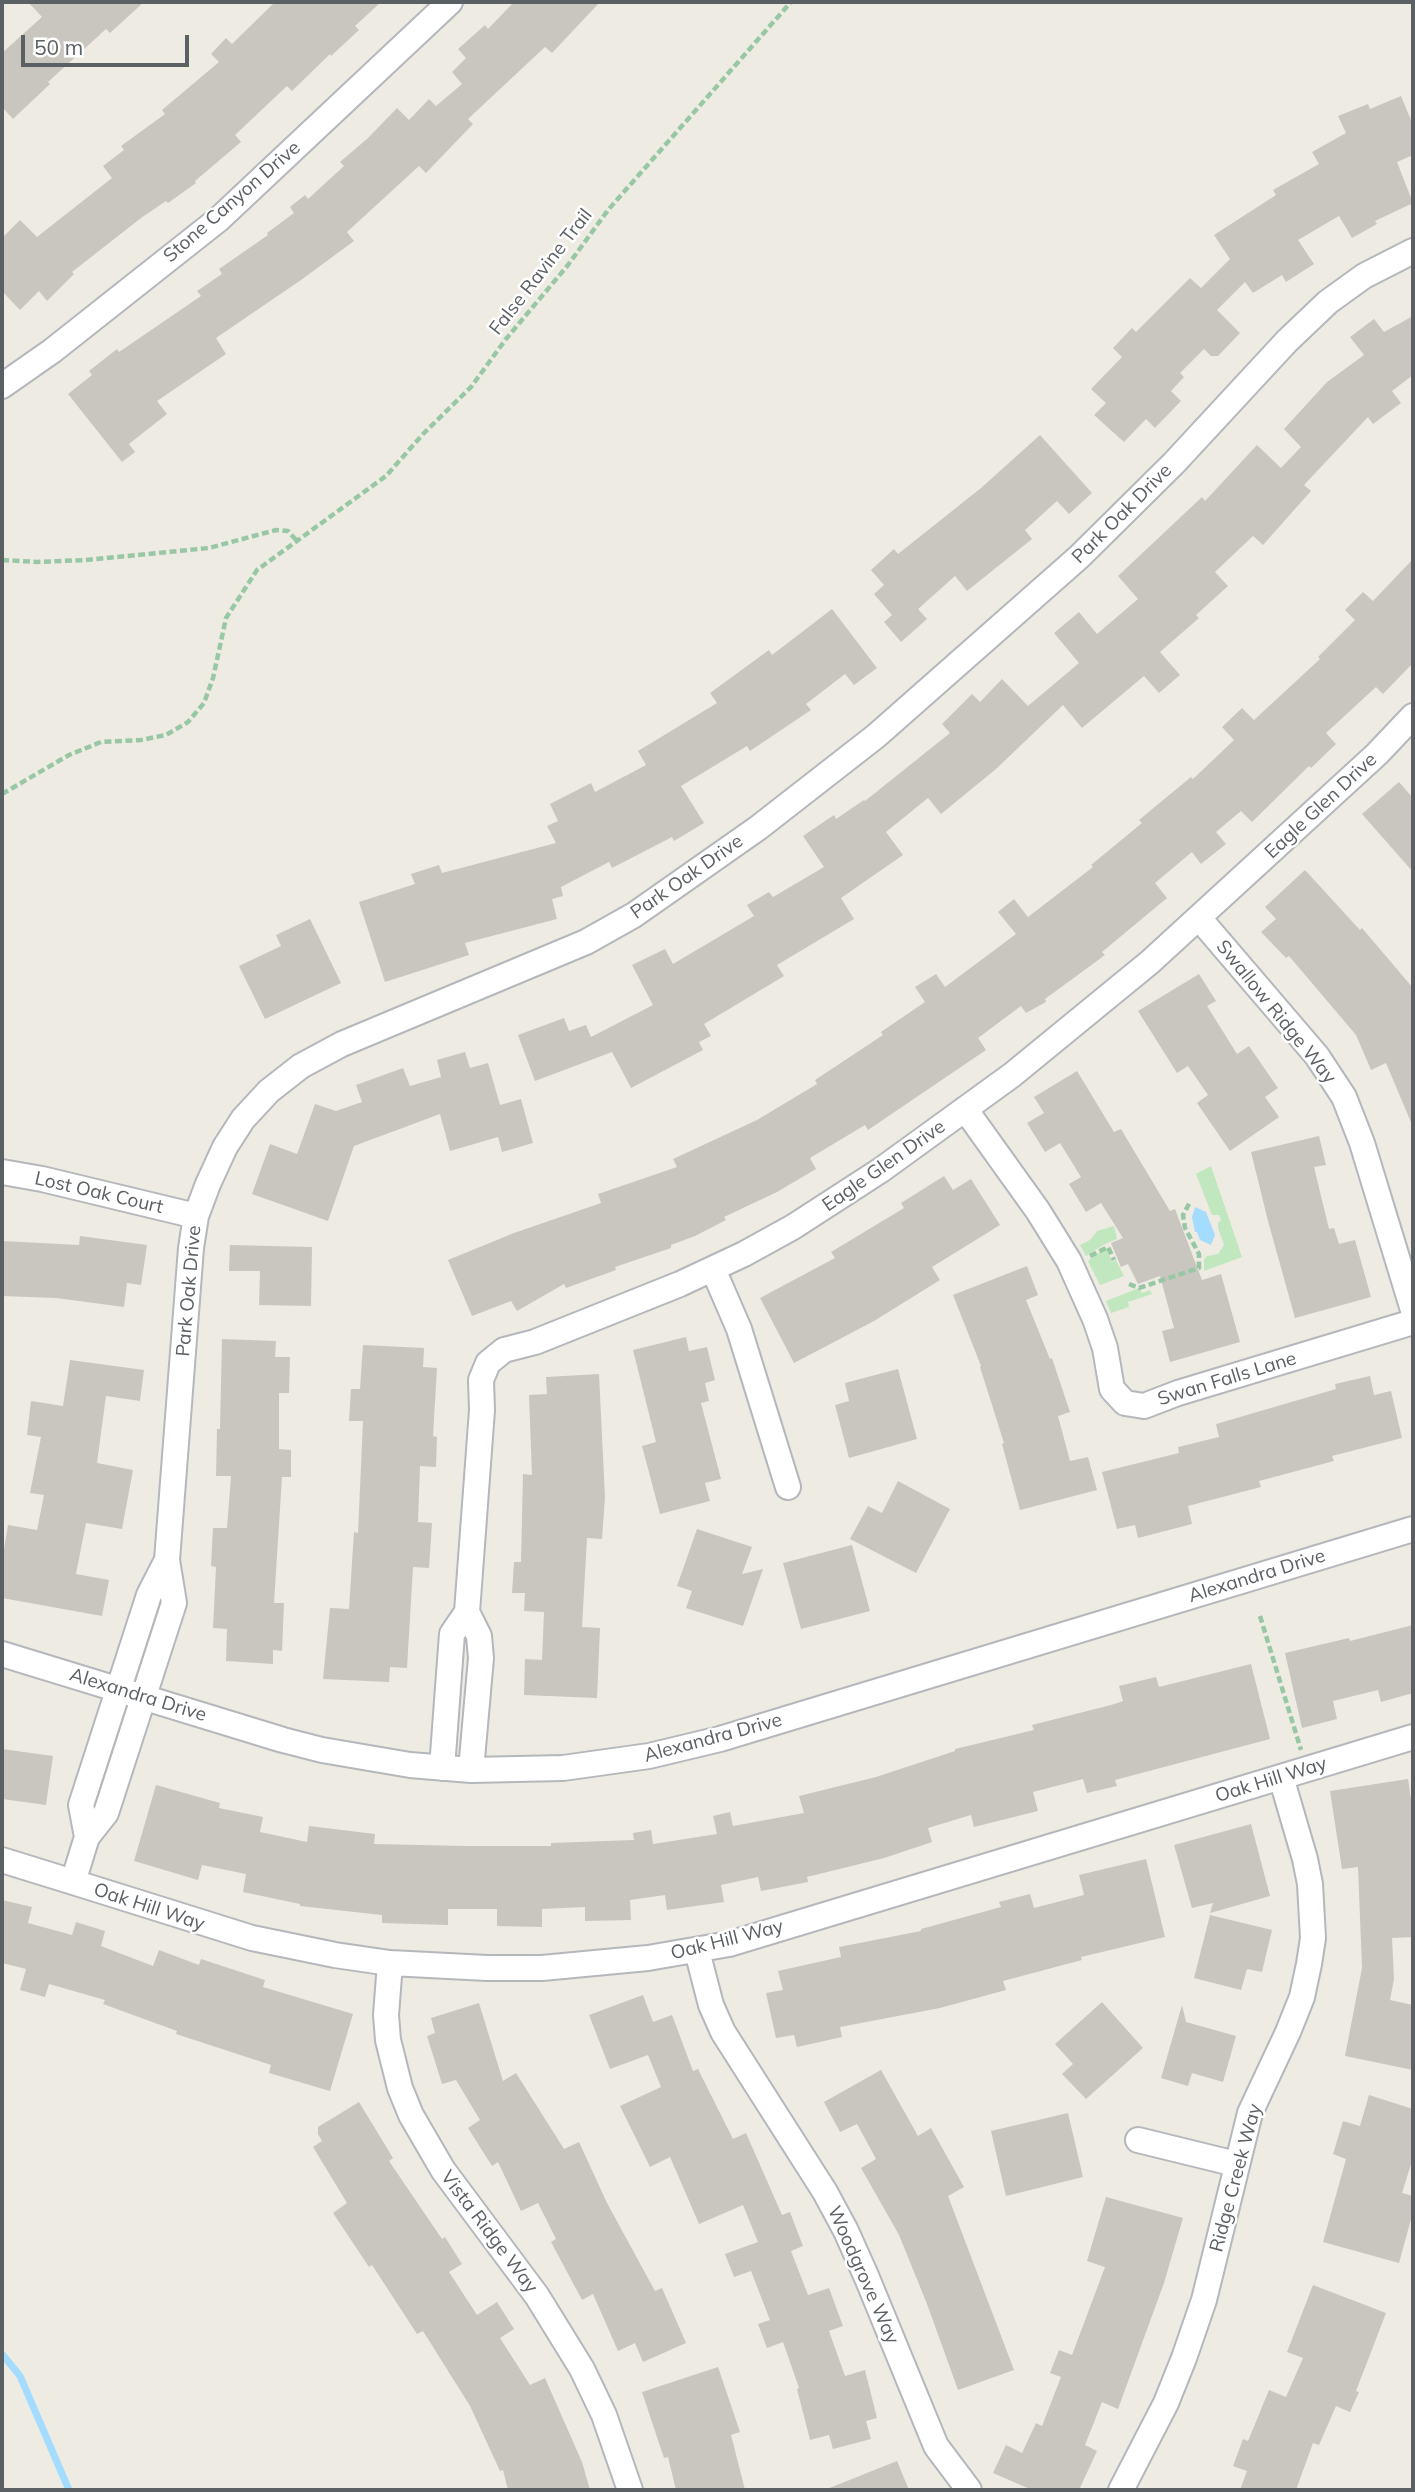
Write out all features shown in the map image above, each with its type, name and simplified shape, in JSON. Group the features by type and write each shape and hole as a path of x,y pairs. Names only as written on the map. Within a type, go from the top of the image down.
{"street":[{"name":"Stone Canyon Drive","path":"2,386 52,351 219,219 450,2"},
{"name":"Park Oak Drive","path":"144,1697 174,1603 167,1560 191,1248 196,1216 225,1147 243,1119 269,1091 301,1066 342,1044 586,942 634,915 758,828 876,736 1079,557 1174,463 1287,341 1328,302 1364,276 1413,251"},
{"name":"Eagle Glen Drive","path":"442,1768 452,1634 467,1612 482,1410 481,1380 488,1363 504,1350 536,1342 713,1269 804,1220 881,1170 1082,1019 1199,918 1367,764 1413,716"},
{"name":"Swallow Ridge Way","path":"1199,918 1317,1056 1344,1097 1362,1143 1413,1310"},
{"name":"Swan Falls Lane","path":"965,1109 1038,1211 1069,1261 1105,1348 1112,1389 1125,1404 1143,1406 1413,1322"},
{"name":"Lost Oak Court","path":"2,1172 196,1216"},
{"path":"713,1269 739,1329 788,1488"},
{"name":"Alexandra Drive","path":"2,1654 322,1750 442,1768 563,1768 649,1756 709,1742 1413,1529"},
{"name":"Park Oak Drive","path":"119,1689 149,1595 167,1560"},
{"name":"Eagle Glen Drive","path":"467,1612 479,1636 481,1658 471,1770"},
{"path":"139,1627 164,1635"},
{"path":"447,1688 478,1690"},
{"name":"Oak Hill Way","path":"87,1837 81,1805 119,1689"},
{"name":"Oak Hill Way","path":"144,1697 106,1813 87,1837 73,1882 252,1938 390,1963 474,1968 542,1968 697,1951 765,1933 1413,1737"},
{"path":"94,1764 120,1772"},
{"name":"Ridge Creek Way","path":"1121,2490 1166,2403 1184,2358 1204,2300 1250,2113 1302,1997 1313,1938 1313,1910 1305,1859 1281,1777"},
{"path":"2,1860 73,1882"},
{"name":"Woodgrove Way","path":"697,1951 711,2005 723,2032 825,2192 846,2231 936,2446 969,2490"},
{"name":"Vista Ridge Way","path":"390,1963 386,2015 388,2040 400,2088 411,2115 443,2170 537,2296 575,2357 604,2415 631,2490"},
{"path":"1138,2140 1236,2164"}],"path":[{"name":"False Ravine Trail","path":"2,794 69,755 101,742 141,740 166,735 188,722 204,703 214,678 226,618 257,570 386,476 423,434 471,387 608,210 791,2"},
{"path":"2,560 86,560 209,548 276,530 288,530 297,541"},
{"path":"1129,1284 1139,1288 1199,1268 1199,1254 1185,1228 1183,1215 1190,1202"},
{"path":"1260,1616 1302,1751"}],"green space":[{"path":"1211,1166 1242,1257 1204,1271 1204,1260 1207,1256 1218,1254 1224,1245 1218,1228 1221,1220 1219,1215 1212,1215 1196,1174"},
{"path":"1114,1226 1117,1239 1086,1256 1080,1245 1090,1240 1097,1231"},
{"path":"1107,1249 1112,1262 1116,1260 1124,1276 1100,1285 1088,1261"},
{"path":"1139,1288 1142,1293 1150,1290 1152,1294 1128,1302 1129,1307 1111,1313 1106,1301"}],"water":[{"path":"1195,1207 1206,1212 1215,1235 1211,1245 1200,1240 1195,1232 1192,1217"}],"building":[{"path":"28,2 144,2 110,33 106,29 48,82 50,84 13,119 2,107 2,53 42,17"},
{"path":"275,2 381,2 355,26 359,30 331,56 330,54 292,91 287,86 235,135 241,142 195,181 196,183 141,218 72,272 74,274 47,301 39,291 20,310 2,291 2,238 20,220 37,237 112,178 103,166 124,150 121,146 165,114 162,110 219,62 211,54 226,38 232,44"},
{"path":"514,2 600,2 552,53 545,47 468,119 473,124 426,173 419,166 347,232 354,241 216,338 226,354 157,401 167,414 129,444 135,452 122,462 68,394 92,375 89,371 117,349 119,352 201,296 197,291 222,274 219,269 294,213 290,207 305,195 308,199 344,166 340,162 397,108 409,120 429,99 436,106 462,84 452,72 466,58 458,49 485,25 488,29"},
{"path":"1401,96 1413,125 1413,155 1397,162 1413,203 1375,221 1377,224 1352,238 1339,216 1298,240 1314,264 1286,282 1282,275 1253,293 1245,282 1217,310 1240,333 1218,356 1211,356 1204,349 1180,373 1184,377 1171,391 1181,401 1155,428 1146,419 1124,442 1094,415 1106,403 1091,389 1122,357 1113,348 1132,328 1136,332 1190,278 1201,288 1230,259 1214,235 1276,195 1273,190 1319,164 1312,152 1346,133 1338,116 1368,104 1370,109"},
{"path":"1413,316 1413,375 1392,391 1401,403 1373,424 1368,417 1304,485 1311,491 1263,545 1253,536 1215,572 1228,586 1196,615 1199,618 1160,652 1180,675 1159,693 1144,676 1082,728 1063,705 996,769 941,814 928,798 886,832 903,855 841,898 854,919 777,965 784,976 704,1024 711,1036 699,1042 703,1050 631,1088 612,1052 535,1081 518,1035 564,1018 569,1031 586,1025 591,1037 653,1005 632,965 665,949 673,964 754,916 747,905 769,892 773,897 824,867 803,836 834,815 836,819 865,801 950,733 942,724 972,694 980,702 1002,679 1028,706 1079,663 1054,633 1079,612 1097,634 1138,599 1118,576 1202,497 1205,501 1257,445 1281,468 1301,447 1284,429 1327,382 1364,355 1350,337 1374,319 1384,332"},
{"path":"1040,435 1092,493 1069,514 1057,501 1025,530 1032,539 967,591 955,576 918,609 927,619 901,642 884,622 892,615 874,594 884,585 871,570 894,549 898,554 981,488"},
{"path":"1413,559 1413,663 1383,694 1376,687 1326,733 1336,744 1311,768 1309,766 1252,822 1241,811 1216,832 1226,844 1201,864 1192,852 1155,883 1167,898 1102,952 1105,955 1045,999 1046,1002 1026,1013 1021,1006 978,1038 986,1050 868,1130 865,1125 810,1158 816,1169 777,1192 724,1217 726,1220 695,1236 671,1245 671,1248 615,1267 616,1270 566,1288 564,1284 517,1311 511,1301 472,1316 448,1260 514,1233 601,1203 598,1194 677,1167 673,1159 757,1120 817,1084 815,1080 883,1035 881,1032 925,1002 915,987 936,974 945,987 1016,934 998,912 1014,899 1028,917 1093,867 1091,865 1142,823 1139,820 1191,777 1193,779 1234,740 1222,727 1242,708 1254,720 1320,659 1318,657 1355,620 1345,610 1363,592 1373,601"},
{"path":"832,609 877,668 854,685 845,674 806,704 811,710 750,751 747,746 681,786 704,823 674,841 672,837 612,868 609,862 561,887 563,896 552,899 557,919 465,943 469,955 385,982 359,902 415,884 411,874 439,865 442,873 556,843 547,826 558,821 550,804 591,783 595,792 646,765 638,751 717,703 710,693 769,650 772,655"},
{"path":"1399,782 1413,798 1413,872 1362,814"},
{"path":"1305,870 1360,930 1362,928 1413,988 1413,1127 1386,1063 1371,1070 1356,1035 1289,956 1286,958 1261,932 1276,919 1265,907"},
{"path":"310,919 341,983 265,1019 239,966 281,946 276,935"},
{"path":"1199,974 1216,1001 1207,1006 1237,1054 1249,1046 1278,1088 1265,1097 1279,1117 1230,1151 1197,1103 1208,1095 1188,1066 1177,1073 1138,1011"},
{"path":"465,1052 470,1068 488,1063 500,1105 521,1099 533,1143 502,1152 498,1137 450,1151 440,1114 354,1146 328,1221 252,1194 270,1144 297,1154 315,1104 336,1111 362,1102 356,1085 403,1068 410,1086 441,1077 437,1060"},
{"path":"1077,1071 1114,1132 1121,1129 1170,1211 1175,1209 1202,1280 1221,1274 1240,1342 1170,1362 1162,1331 1174,1328 1160,1276 1138,1284 1128,1264 1121,1267 1111,1243 1123,1238 1101,1203 1086,1212 1069,1184 1081,1177 1060,1143 1045,1152 1027,1123 1044,1113 1034,1097"},
{"path":"1319,1136 1326,1165 1314,1167 1329,1229 1334,1228 1339,1244 1355,1240 1371,1297 1295,1318 1251,1152"},
{"path":"944,1176 953,1190 971,1179 1000,1225 932,1267 940,1280 874,1321 794,1363 760,1298 835,1258 831,1252 904,1208 901,1203"},
{"path":"80,1236 147,1245 141,1285 127,1283 124,1307 56,1298 2,1296 2,1241 79,1245"},
{"path":"230,1245 312,1247 311,1306 259,1305 260,1271 229,1271"},
{"path":"1027,1266 1038,1295 1026,1300 1050,1359 1052,1358 1070,1412 1058,1416 1070,1461 1088,1457 1097,1490 1020,1510 981,1366 953,1295"},
{"path":"686,1337 689,1351 707,1347 715,1380 705,1383 709,1401 701,1403 721,1479 705,1483 710,1501 660,1514 642,1446 656,1442 633,1350"},
{"path":"222,1339 276,1341 275,1357 290,1357 289,1393 279,1393 279,1449 291,1450 291,1477 282,1477 274,1603 284,1603 282,1651 273,1650 273,1664 226,1661 227,1629 213,1628 216,1567 211,1566 213,1528 227,1528 231,1476 216,1476"},
{"path":"363,1345 424,1348 423,1367 437,1368 433,1436 437,1437 436,1467 420,1466 418,1522 432,1523 429,1568 413,1567 407,1668 390,1667 389,1682 323,1679 330,1608 349,1609 354,1532 358,1533 363,1421 349,1421 351,1389 360,1389"},
{"path":"70,1360 144,1370 140,1401 106,1396 97,1463 133,1470 122,1529 86,1523 76,1574 109,1580 102,1616 2,1598 2,1561 8,1525 37,1530 44,1495 30,1493 41,1437 27,1435 31,1401 63,1406"},
{"path":"898,1369 917,1439 849,1458 835,1405 849,1401 845,1383"},
{"path":"599,1374 605,1497 602,1539 587,1538 582,1627 600,1628 597,1698 524,1695 525,1659 542,1660 544,1612 524,1611 525,1593 512,1593 514,1562 521,1562 523,1474 532,1475 529,1395 547,1394 546,1377"},
{"path":"1370,1376 1374,1395 1391,1391 1402,1438 1332,1456 1334,1461 1259,1481 1261,1487 1188,1506 1192,1524 1138,1538 1135,1525 1117,1529 1102,1472 1179,1453 1178,1447 1219,1437 1216,1424 1336,1389 1335,1384"},
{"path":"898,1481 950,1509 916,1573 850,1539 868,1506 882,1513"},
{"path":"697,1529 752,1547 742,1574 763,1569 743,1626 686,1608 692,1591 677,1586"},
{"path":"852,1545 870,1611 801,1629 783,1563"},
{"path":"1413,1625 1413,1693 1381,1702 1378,1690 1333,1701 1337,1719 1302,1728 1285,1653 1349,1638 1350,1641"},
{"path":"1251,1664 1270,1739 1115,1780 1117,1786 1087,1793 1083,1779 1033,1792 1038,1811 974,1827 971,1815 928,1828 932,1842 884,1858 807,1877 808,1882 761,1891 758,1877 721,1885 724,1902 667,1910 665,1895 630,1900 631,1920 585,1921 585,1907 542,1909 542,1927 497,1926 497,1909 448,1909 448,1925 382,1923 382,1915 300,1906 243,1892 246,1874 202,1865 198,1880 134,1861 156,1785 220,1803 219,1808 263,1817 260,1832 307,1842 309,1826 375,1834 374,1844 466,1846 551,1846 551,1843 634,1840 633,1833 651,1830 653,1844 717,1834 713,1816 730,1812 733,1826 804,1813 799,1796 876,1777 955,1749 1034,1730 1032,1725 1123,1701 1119,1686 1156,1677 1159,1687"},
{"path":"2,1749 53,1756 46,1805 2,1799"},
{"path":"1408,1779 1413,1813 1413,1937 1392,1938 1394,1979 1390,2000 1413,2005 1413,2070 1345,2056 1362,1968 1358,1867 1342,1869 1330,1791"},
{"path":"1251,1824 1270,1896 1210,1913 1213,1903 1192,1908 1174,1845"},
{"path":"1146,1859 1165,1937 1081,1957 1082,1960 1003,1981 1006,1990 940,2008 840,2027 842,2037 797,2047 794,2035 776,2038 766,1993 783,1990 778,1971 841,1957 839,1947 921,1931 1001,1907 999,1902 1030,1894 1034,1908 1084,1895 1079,1875"},
{"path":"2,1900 32,1907 28,1923 72,1935 76,1922 105,1931 101,1946 153,1966 159,1950 199,1965 201,1959 265,1980 263,1987 353,2014 330,2091 269,2073 271,2065 176,2034 177,2031 103,2004 105,2000 49,1984 45,1997 20,1990 26,1969 2,1963"},
{"path":"1210,1915 1272,1930 1262,1972 1247,1969 1241,1990 1194,1978"},
{"path":"643,1995 653,2022 672,2015 693,2071 698,2069 733,2139 746,2133 782,2215 790,2212 803,2246 791,2251 808,2295 829,2288 843,2326 829,2331 845,2376 865,2370 877,2418 866,2421 871,2439 833,2449 829,2435 810,2440 797,2389 799,2388 783,2342 767,2348 758,2324 770,2320 751,2271 734,2277 725,2254 758,2242 743,2205 699,2224 670,2157 650,2167 620,2106 661,2087 648,2055 610,2069 589,2015"},
{"path":"1102,2002 1143,2048 1086,2099 1062,2074 1073,2064 1055,2044"},
{"path":"479,2003 503,2081 516,2073 564,2149 579,2142 607,2203 655,2291 662,2288 686,2343 643,2362 635,2343 618,2351 593,2294 582,2300 551,2242 556,2239 538,2203 521,2211 498,2162 492,2166 468,2128 480,2120 456,2080 442,2084 427,2036 435,2033 431,2018"},
{"path":"1182,2005 1186,2022 1236,2036 1223,2082 1192,2073 1188,2086 1161,2078"},
{"path":"881,2070 918,2136 931,2128 964,2187 948,2196 1014,2370 958,2390 899,2235 861,2168 876,2159 857,2124 840,2132 824,2102"},
{"path":"1369,2095 1413,2109 1413,2158 1402,2193 1413,2196 1413,2212 1399,2263 1323,2242 1346,2159 1333,2154 1343,2121 1360,2126"},
{"path":"359,2102 393,2158 389,2161 462,2264 449,2272 477,2315 497,2302 514,2329 500,2338 530,2385 545,2378 582,2462 590,2490 508,2490 503,2470 500,2471 470,2406 423,2331 417,2334 372,2265 369,2267 333,2213 347,2203 313,2147 322,2141 318,2127"},
{"path":"1068,2113 1083,2177 1006,2196 991,2131"},
{"path":"1106,2197 1183,2218 1164,2283 1118,2409 1102,2402 1085,2445 1097,2451 1079,2490 1032,2490 993,2473 1006,2445 1022,2453 1036,2423 1042,2426 1061,2377 1050,2373 1059,2350 1072,2355 1105,2267 1087,2261"},
{"path":"1313,2285 1386,2313 1356,2391 1359,2392 1350,2412 1336,2406 1319,2445 1313,2443 1296,2490 1240,2490 1247,2471 1233,2466 1243,2439 1248,2441 1269,2390 1286,2397 1303,2358 1287,2352"},
{"path":"718,2367 740,2432 731,2435 745,2490 676,2490 668,2457 664,2458 642,2392"},
{"path":"897,2461 909,2490 827,2489"}],"waterway":[{"path":"2,2354 20,2376 69,2490"}]}
